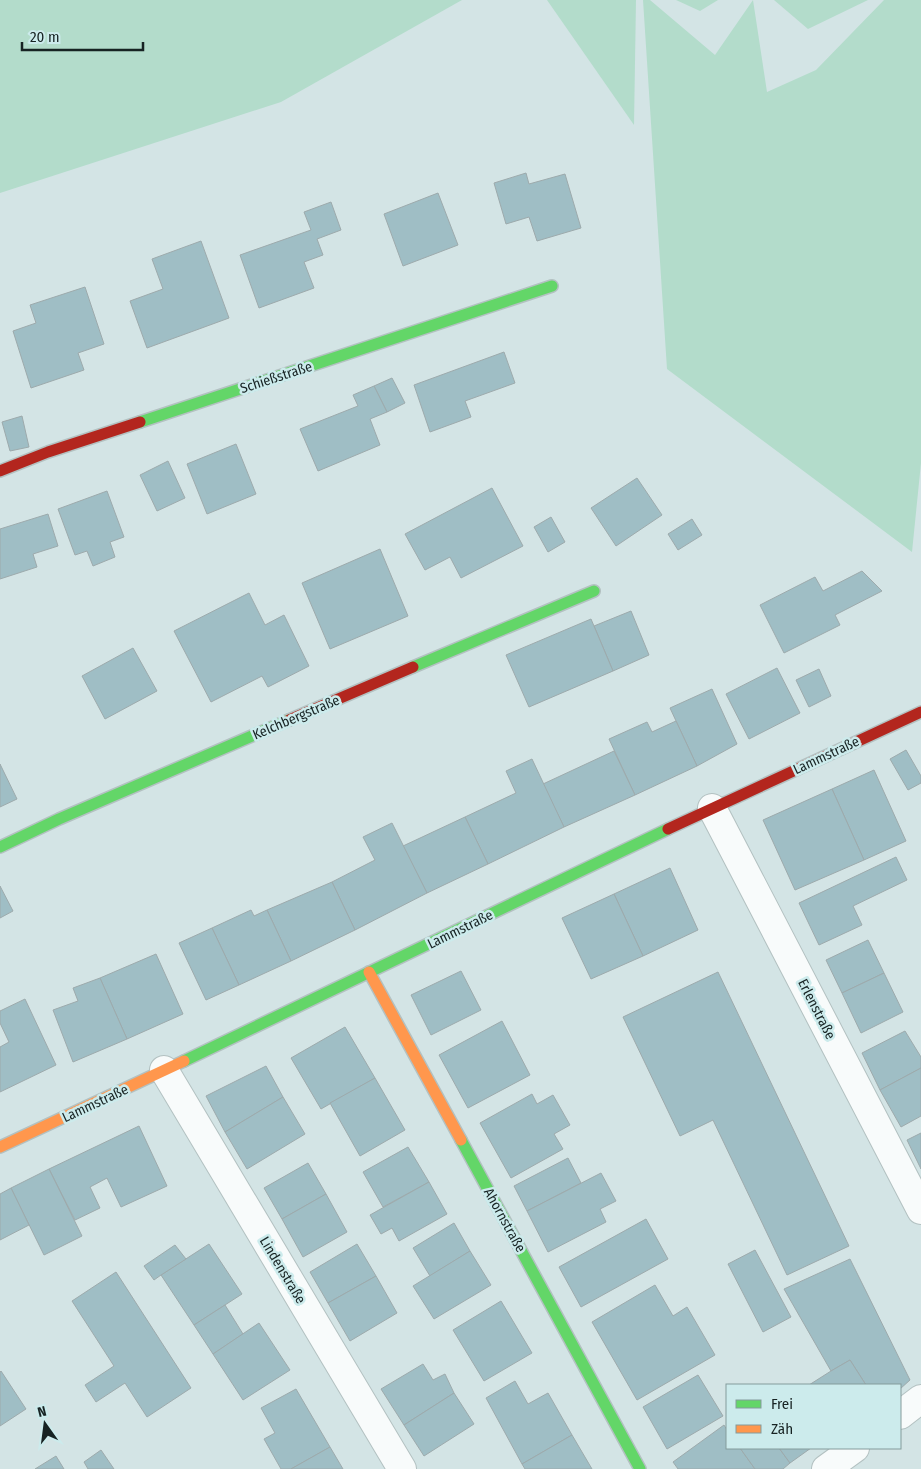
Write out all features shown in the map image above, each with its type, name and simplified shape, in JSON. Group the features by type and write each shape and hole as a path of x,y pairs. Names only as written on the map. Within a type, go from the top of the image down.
{"street":[{"name":"Schießstraße","path":"0,471 48,452 552,286"},
{"name":"Kelchbergstraße","path":"0,847 382,680 594,591"},
{"name":"Lammstraße","path":"0,1147 712,808 921,712"},
{"name":"Erlenstraße","path":"712,808 921,1210"},
{"name":"Ahornstraße","path":"369,972 640,1469"},
{"name":"Lindenstraße","path":"164,1070 402,1469"},
{"path":"901,1414 921,1400"},
{"path":"826,1469 854,1449"}],"green space":[{"path":"0,0 462,0 281,102 0,193"},
{"path":"547,0 636,0 634,125"},
{"path":"643,0 650,0 715,55 753,0 767,92 816,70 884,0 921,0 921,463 912,552 667,369"},
{"path":"676,0 718,0 700,11"},
{"path":"774,0 868,0 808,29"}],"building":[{"path":"526,173 529,184 565,174 581,228 537,241 529,217 506,224 494,183"},
{"path":"438,193 458,245 403,266 384,214"},
{"path":"331,202 341,230 317,239 323,255 304,262 314,288 259,308 240,255 311,230 304,212"},
{"path":"201,241 229,318 147,348 130,301 163,289 152,259"},
{"path":"85,287 104,344 78,353 84,370 31,388 13,331 36,323 30,305"},
{"path":"504,352 515,383 465,401 471,417 430,432 414,385"},
{"path":"392,378 405,403 387,412 374,386"},
{"path":"374,386 387,412 370,419 380,445 318,471 300,429 358,406 353,395"},
{"path":"22,416 29,447 10,451 2,422"},
{"path":"236,444 256,494 207,514 187,464"},
{"path":"168,461 185,498 157,511 140,475"},
{"path":"637,478 662,515 616,546 591,508"},
{"path":"492,488 523,546 461,578 450,557 425,570 405,534"},
{"path":"107,491 124,537 110,542 115,557 93,566 87,551 75,555 58,509"},
{"path":"48,514 58,546 33,554 37,567 0,579 0,529"},
{"path":"551,517 565,542 548,552 534,527"},
{"path":"692,519 702,535 678,550 668,534"},
{"path":"380,549 408,616 330,649 302,583"},
{"path":"862,571 882,591 835,615 840,625 784,653 760,605 815,577 823,591"},
{"path":"249,593 265,625 284,615 309,666 268,687 262,676 211,702 174,631"},
{"path":"631,611 649,655 613,671 594,626"},
{"path":"591,619 613,671 529,707 506,655"},
{"path":"133,648 157,691 105,719 82,676"},
{"path":"777,668 800,713 749,739 726,694"},
{"path":"819,669 831,696 809,707 796,680"},
{"path":"712,689 737,744 697,766 670,708"},
{"path":"676,721 697,766 635,795 609,739 647,722 652,732"},
{"path":"906,750 921,776 921,783 908,790 890,759"},
{"path":"614,751 635,795 564,827 543,784"},
{"path":"532,759 564,827 488,864 465,817 516,793 506,771"},
{"path":"0,764 17,799 0,807"},
{"path":"874,770 906,841 864,860 832,789"},
{"path":"832,789 864,860 795,890 763,820"},
{"path":"465,817 488,864 427,893 403,846"},
{"path":"392,823 427,893 355,930 332,882 375,860 363,837"},
{"path":"896,857 907,880 853,906 862,925 819,945 799,903"},
{"path":"670,868 698,930 643,956 614,894"},
{"path":"332,882 355,930 291,961 267,910"},
{"path":"0,886 13,911 0,918"},
{"path":"614,894 643,956 591,979 562,918"},
{"path":"251,910 254,916 267,910 291,961 239,985 212,928"},
{"path":"212,928 239,985 206,1000 179,943"},
{"path":"868,940 884,973 842,993 826,960"},
{"path":"156,954 183,1014 127,1039 100,978"},
{"path":"461,971 481,1010 431,1035 411,995"},
{"path":"718,972 849,1246 787,1275 713,1120 680,1136 623,1017"},
{"path":"884,973 903,1012 861,1033 842,993"},
{"path":"100,978 127,1039 73,1062 53,1010 78,1001 73,988"},
{"path":"25,999 56,1065 0,1092 0,1047 9,1042 0,1023 0,1011"},
{"path":"502,1021 530,1075 468,1108 439,1055"},
{"path":"345,1027 375,1078 321,1109 291,1058"},
{"path":"905,1031 921,1057 921,1068 880,1090 862,1053"},
{"path":"266,1066 283,1097 225,1132 206,1096"},
{"path":"921,1068 921,1116 901,1127 880,1090"},
{"path":"375,1078 405,1130 360,1156 330,1103"},
{"path":"532,1094 537,1104 553,1095 570,1125 554,1134 563,1149 511,1178 480,1123"},
{"path":"283,1097 305,1134 247,1169 225,1132"},
{"path":"139,1126 167,1186 121,1207 107,1178 90,1187 100,1208 75,1220 49,1169"},
{"path":"921,1133 921,1169 907,1140"},
{"path":"408,1147 429,1182 383,1207 363,1172"},
{"path":"568,1158 581,1183 527,1211 514,1186"},
{"path":"308,1163 326,1194 282,1219 264,1188"},
{"path":"49,1169 82,1236 44,1255 11,1188"},
{"path":"601,1173 616,1201 600,1209 606,1222 548,1252 527,1211"},
{"path":"429,1182 447,1214 399,1241 392,1228 381,1234 370,1215"},
{"path":"11,1188 29,1225 0,1240 0,1194"},
{"path":"326,1194 347,1232 303,1257 282,1219"},
{"path":"646,1219 668,1259 581,1307 559,1267"},
{"path":"454,1223 470,1251 430,1276 413,1248"},
{"path":"209,1244 242,1294 194,1325 161,1275"},
{"path":"357,1244 376,1276 328,1303 310,1272"},
{"path":"175,1245 186,1259 154,1280 144,1266"},
{"path":"755,1250 791,1317 763,1332 728,1264"},
{"path":"470,1251 491,1285 434,1319 413,1286"},
{"path":"850,1259 910,1380 901,1388 901,1384 865,1384 850,1360 831,1371 784,1289"},
{"path":"116,1272 191,1388 147,1417 125,1383 96,1402 85,1385 114,1366 72,1301"},
{"path":"376,1276 397,1313 350,1341 328,1303"},
{"path":"655,1285 673,1316 687,1307 715,1355 637,1400 592,1322"},
{"path":"501,1301 532,1353 484,1381 453,1330"},
{"path":"225,1305 243,1334 213,1354 194,1325"},
{"path":"259,1323 290,1370 243,1400 213,1354"},
{"path":"850,1360 865,1384 811,1384"},
{"path":"423,1364 433,1380 445,1374 454,1393 404,1425 381,1389"},
{"path":"0,1372 26,1409 0,1426"},
{"path":"698,1375 723,1416 667,1449 643,1407"},
{"path":"515,1381 528,1404 548,1393 572,1435 522,1464 486,1398"},
{"path":"296,1389 330,1447 291,1469 281,1469 264,1439 275,1433 261,1408"},
{"path":"454,1393 474,1424 424,1456 404,1425"},
{"path":"724,1425 726,1428 726,1449 741,1449 755,1469 678,1469 673,1462"},
{"path":"572,1435 592,1469 525,1469 522,1464"},
{"path":"330,1447 343,1469 291,1469"},
{"path":"741,1449 780,1449 790,1463 783,1469 755,1469"},
{"path":"780,1449 810,1449 790,1463"},
{"path":"101,1450 114,1469 88,1469 84,1462"},
{"path":"56,1456 64,1469 35,1469"}],"traffic: fast":[{"path":"140,422 552,286"},
{"path":"413,667 594,591"},
{"path":"0,847 59,819 289,720"},
{"path":"184,1061 668,829"},
{"path":"461,1140 640,1469"}],"traffic: slow":[{"path":"369,972 461,1140"},
{"path":"0,1147 184,1061"}],"traffic: jam":[{"path":"0,471 48,452 140,422"},
{"path":"289,720 413,667"},
{"path":"668,829 921,712"}]}
